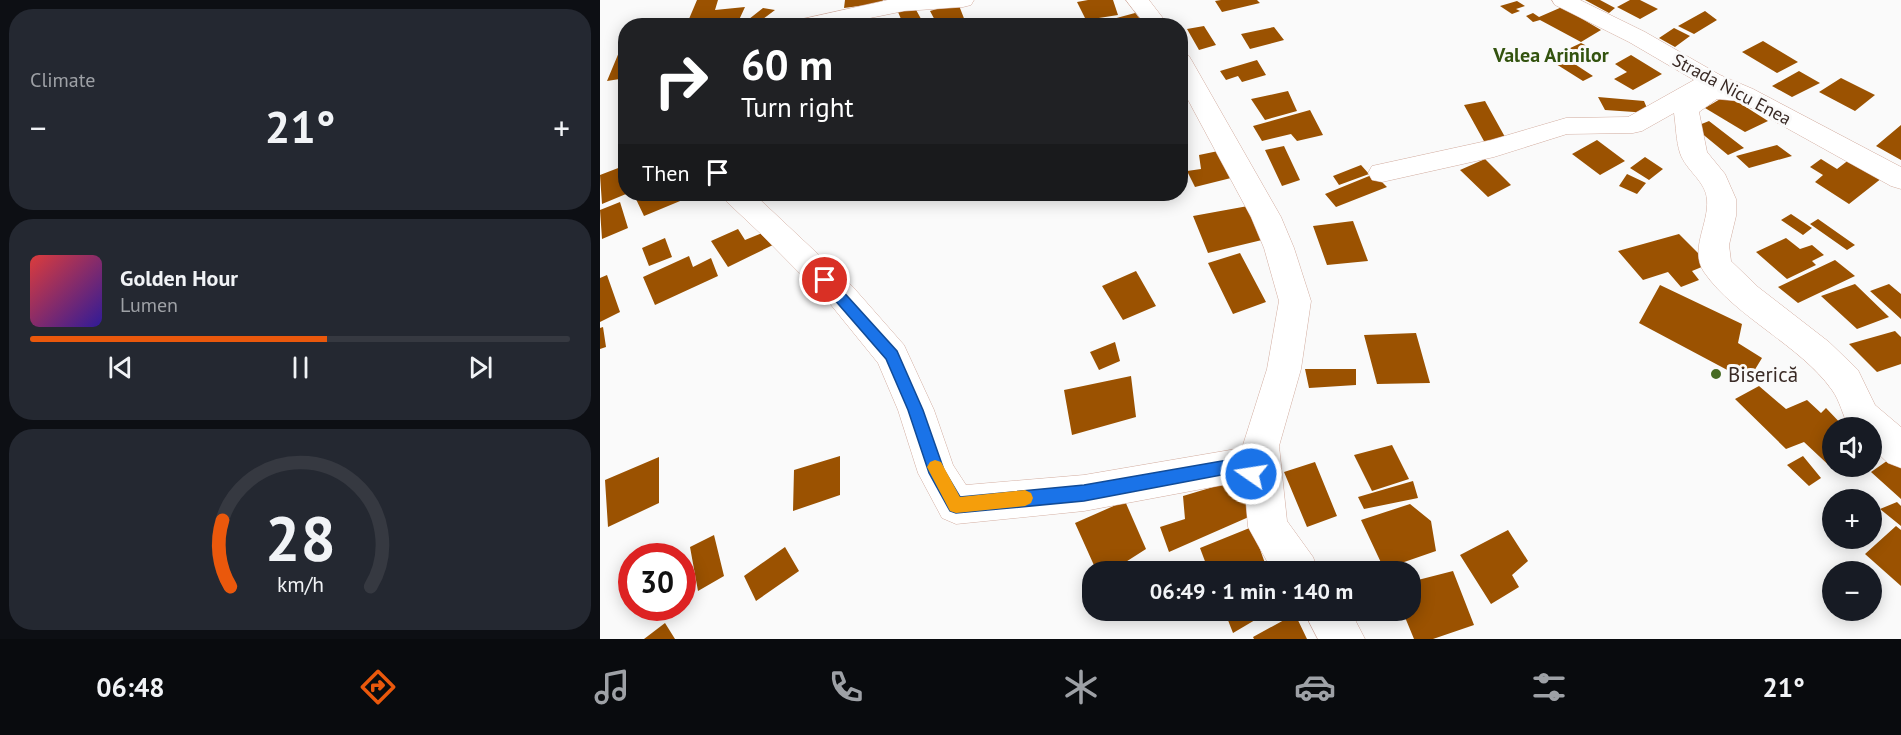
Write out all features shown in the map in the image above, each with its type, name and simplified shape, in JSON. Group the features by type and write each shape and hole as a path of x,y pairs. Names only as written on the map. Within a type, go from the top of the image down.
{"street":[{"path":"809,18 903,4 963,0"},
{"path":"1137,0 1152,18"},
{"name":"Strada Nicu Enea","path":"1563,0 1637,37 1711,80 1744,94 1901,179"},
{"path":"1188,76 1266,217 1279,248 1295,301 1284,369 1260,446 1268,527 1291,561"},
{"path":"1382,173 1494,148 1566,126 1633,125 1711,80"},
{"path":"1744,94 1713,91 1686,110 1694,154 1715,181 1722,199 1721,216 1714,245 1716,265 1747,296 1817,352 1846,381 1862,416 1901,451"},
{"path":"743,201 842,296 892,355 916,410 937,473 956,505 1084,493 1239,465 1263,482"},
{"path":"1331,621 1343,639"}],"building":[{"path":"697,0 718,0 715,10 745,7 740,18 689,18"},
{"path":"845,0 883,0 882,3 844,8"},
{"path":"1113,0 1118,15 1085,18 1077,2"},
{"path":"1257,0 1260,3 1222,12 1215,1"},
{"path":"1585,0 1600,0 1615,8 1609,13"},
{"path":"1630,0 1640,0 1658,9 1640,19 1617,7"},
{"path":"1517,1 1525,6 1516,9 1520,11 1512,14 1500,6"},
{"path":"958,3 964,18 934,18 930,11"},
{"path":"1134,7 1145,18 1117,18 1135,13"},
{"path":"1562,7 1601,30 1581,42 1540,20 1533,22 1526,16 1533,13 1539,17"},
{"path":"763,8 775,10 764,18 750,18"},
{"path":"915,8 921,18 901,18 898,12"},
{"path":"1705,11 1717,20 1694,34 1678,26"},
{"path":"1204,26 1216,45 1199,50 1188,29"},
{"path":"1274,27 1284,40 1250,49 1241,34"},
{"path":"1674,28 1690,36 1675,47 1659,38"},
{"path":"1763,41 1798,62 1777,73 1742,52"},
{"path":"1581,43 1589,47 1574,54 1566,50"},
{"path":"618,55 618,79 607,81"},
{"path":"1631,55 1662,74 1633,90 1614,79 1627,72 1615,64"},
{"path":"1567,59 1593,76 1583,81 1556,64"},
{"path":"1257,60 1266,75 1242,82 1238,76 1226,80 1220,71"},
{"path":"1799,71 1820,83 1792,97 1772,86"},
{"path":"1841,78 1875,95 1855,111 1819,92"},
{"path":"1288,91 1297,111 1265,120 1251,99"},
{"path":"1727,95 1768,121 1745,132 1705,108"},
{"path":"1598,97 1644,101 1649,113 1605,110"},
{"path":"1485,101 1505,137 1485,143 1464,105"},
{"path":"1310,110 1323,135 1297,141 1291,134 1262,141 1253,126"},
{"path":"1709,121 1744,148 1728,155 1694,127"},
{"path":"1901,125 1901,160 1876,146"},
{"path":"1597,140 1625,161 1600,175 1572,154"},
{"path":"1777,145 1792,156 1749,168 1736,156"},
{"path":"1284,146 1300,180 1282,186 1265,150"},
{"path":"1223,150 1235,177 1195,187 1188,171 1201,169 1199,155"},
{"path":"1645,157 1663,169 1649,180 1630,168"},
{"path":"1485,159 1511,185 1488,197 1460,170"},
{"path":"1821,159 1837,169 1850,159 1882,178 1849,204 1815,182 1823,175 1810,167"},
{"path":"1361,165 1369,174 1339,185 1333,176"},
{"path":"618,168 618,197 602,204 600,175"},
{"path":"1374,174 1387,187 1336,207 1325,194"},
{"path":"1627,174 1646,183 1637,194 1619,186"},
{"path":"637,201 680,201 644,216"},
{"path":"620,202 628,228 602,239 600,210"},
{"path":"1248,206 1262,240 1208,253 1193,216"},
{"path":"1791,214 1812,228 1803,235 1781,220"},
{"path":"1818,219 1855,245 1847,250 1810,224"},
{"path":"1353,221 1368,261 1327,265 1313,226"},
{"path":"738,229 745,240 767,231 775,244 728,267 711,241"},
{"path":"1679,234 1709,264 1692,271 1699,280 1681,287 1668,272 1643,280 1618,251"},
{"path":"665,238 672,257 649,266 642,248"},
{"path":"1786,238 1800,249 1812,245 1824,255 1812,261 1816,265 1787,279 1756,252"},
{"path":"1240,253 1266,302 1233,314 1208,263"},
{"path":"689,256 693,267 711,258 718,276 655,305 643,277"},
{"path":"1835,260 1855,276 1798,303 1778,287"},
{"path":"1136,271 1156,306 1123,320 1102,286"},
{"path":"607,275 620,312 600,322 600,278"},
{"path":"1855,284 1889,317 1857,329 1821,296"},
{"path":"1889,284 1901,294 1901,319 1870,291"},
{"path":"1660,285 1742,324 1738,343 1762,358 1748,381 1639,323"},
{"path":"603,327 606,347 600,349 600,328"},
{"path":"1895,331 1901,337 1901,364 1877,372 1849,344"},
{"path":"1416,333 1430,383 1377,384 1364,335"},
{"path":"1115,342 1120,361 1099,370 1090,352"},
{"path":"1305,369 1356,369 1356,385 1309,388"},
{"path":"1131,376 1136,417 1072,435 1064,390"},
{"path":"1759,386 1786,409 1807,400 1821,413 1826,408 1835,417 1822,417 1822,459 1804,442 1786,449 1735,399"},
{"path":"1392,445 1409,479 1372,491 1354,455"},
{"path":"840,456 840,495 793,511 794,470"},
{"path":"1803,456 1821,478 1809,486 1787,465"},
{"path":"1894,456 1901,463 1901,499 1877,477 1882,477 1882,464"},
{"path":"659,457 659,503 608,527 605,480"},
{"path":"1315,462 1337,516 1307,527 1284,472"},
{"path":"1240,479 1251,516 1169,552 1160,527 1185,519 1183,496"},
{"path":"1413,481 1418,498 1364,509 1358,497"},
{"path":"1125,501 1146,549 1127,561 1092,561 1075,523"},
{"path":"1897,502 1901,506 1901,526 1882,511 1882,508"},
{"path":"1410,504 1431,521 1436,551 1407,561 1380,561 1361,520"},
{"path":"1896,526 1901,530 1901,586 1882,569 1882,561 1873,561 1865,554 1871,549 1882,549 1882,539"},
{"path":"1252,527 1264,561 1205,561 1200,548"},
{"path":"1508,530 1528,561 1512,575 1519,587 1491,604 1460,555"},
{"path":"714,535 724,576 698,591 696,580 696,544"},
{"path":"785,547 799,571 756,601 744,576"},
{"path":"1453,571 1474,625 1433,639 1414,639 1407,621 1421,621 1421,579"},
{"path":"1228,621 1253,621 1233,633"},
{"path":"1282,621 1298,621 1307,639 1254,639 1253,637"},
{"path":"665,623 675,639 644,639"}],"slow traffic":[{"path":"935,467 956,505 1025,498"}],"place":[{"name":"Biserică","path":"1716,374"}],"district":[{"name":"Valea Arinilor","path":"1551,55"}],"route":[{"path":"825,280 842,296 892,355 916,410 937,473 956,505 1084,493 1239,465 1251,474"}]}
